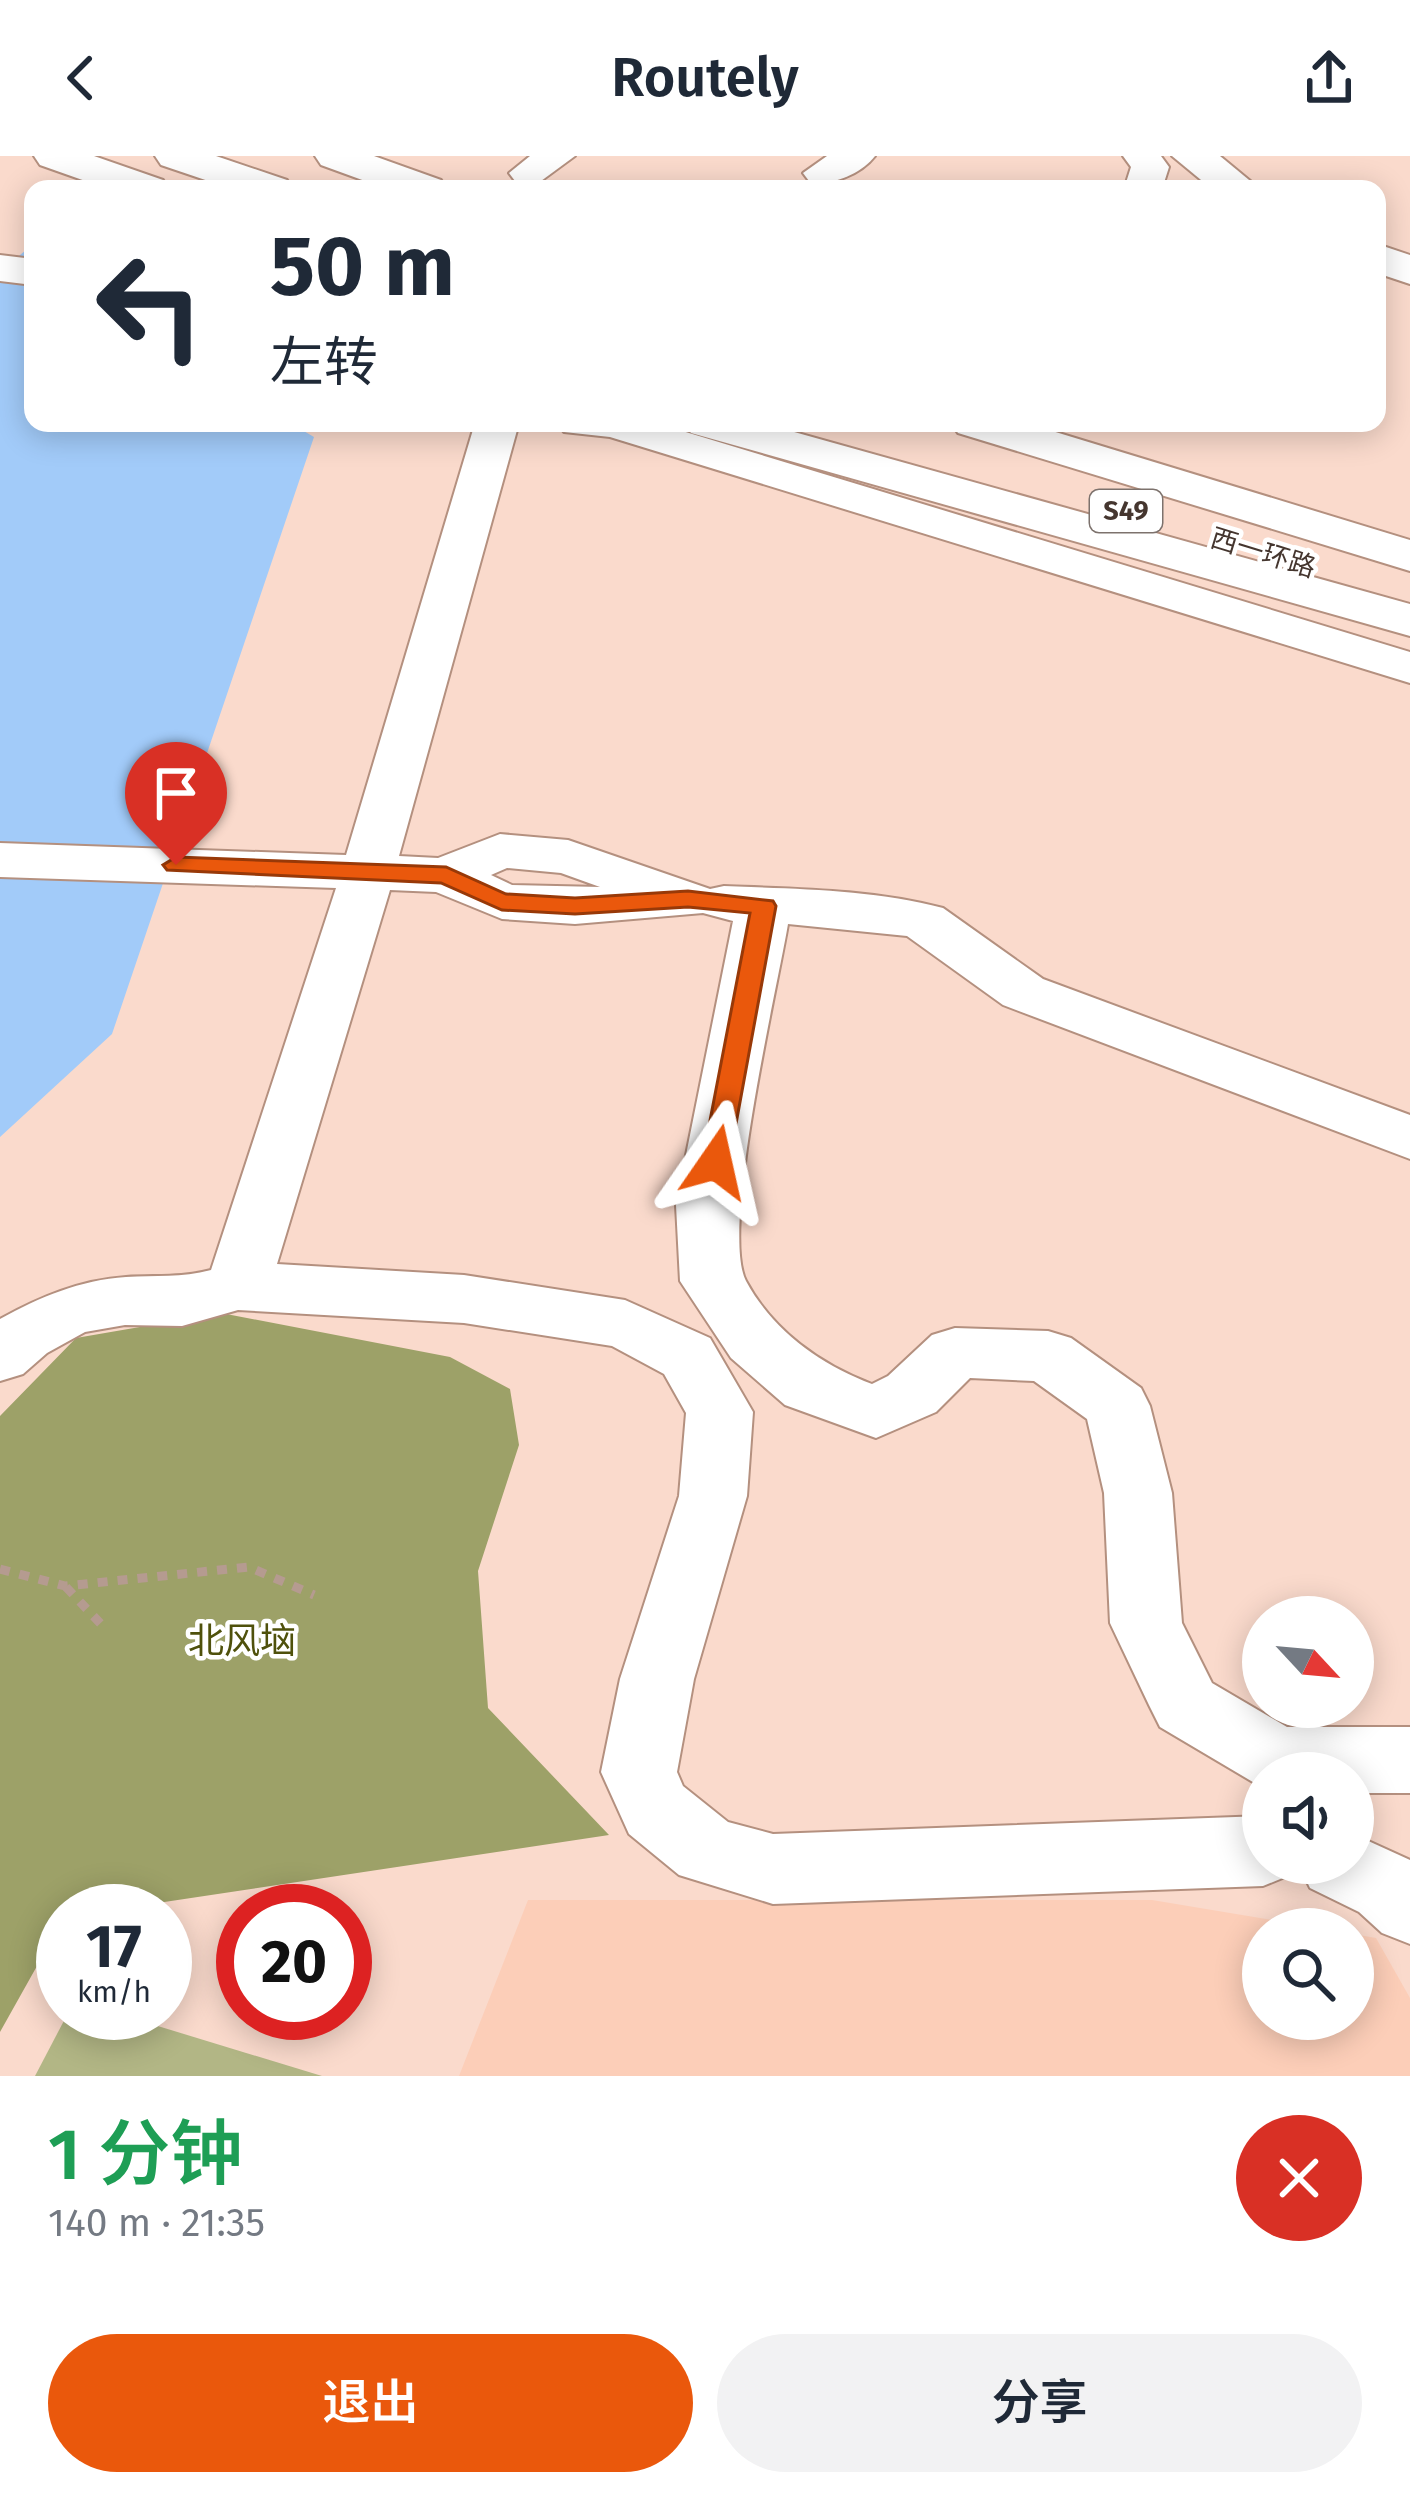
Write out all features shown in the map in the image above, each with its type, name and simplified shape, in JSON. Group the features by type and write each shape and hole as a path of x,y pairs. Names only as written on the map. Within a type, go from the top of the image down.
{"main road":[{"path":"55,156 123,180"},
{"path":"176,156 246,180"},
{"path":"336,156 401,180"},
{"path":"1193,156 1226,180"},
{"path":"740,432 1410,620"},
{"name":"西一环路","path":"870,432 1410,599"},
{"name":"西一环路","path":"1005,432 1410,556"},
{"path":"1094,432 1410,538"}],"street":[{"path":"238,1286 368,872 494,432"},
{"path":"639,432 1410,668"},
{"path":"0,860 446,875 500,851 568,857 688,899 850,909 923,921 1024,992 1410,1138"},
{"path":"764,906 707,1204 712,1281 754,1341 808,1387 876,1412 912,1394 955,1353 1048,1356 1117,1406 1138,1493 1146,1623 1186,1706 1277,1760 1410,1760"},
{"path":"0,1356 24,1336 70,1311 125,1300 182,1303 238,1286 464,1299 625,1324 687,1356 720,1412 713,1496 657,1678 639,1772 656,1810 706,1851 773,1869 1242,1852"},
{"path":"1374,1881 1410,1908"}],"path":[{"path":"0,1569 65,1586 249,1567 314,1595"},
{"path":"65,1586 101,1624"}],"shaded area":[{"path":"528,1900 1152,1900 1242,1915 1242,2040 1374,2040 1374,1938 1410,1998 1410,2076 459,2076"}],"green space":[{"name":"北风垴","path":"221,1313 450,1357 510,1389 519,1445 478,1571 488,1708 609,1835 284,1884 216,1884 216,1894 192,1898 192,1884 36,1884 36,1968 0,2032 0,1416 76,1338"},
{"path":"192,2036 322,2076 35,2076 54,2040"}],"water":[{"path":"24,252 24,432 305,432 314,437 112,1034 0,1137 0,272"}],"pier":[{"path":"129,156 405,156 372,180 103,180"}],"route":[{"path":"176,865 446,875 502,902 575,906 688,899 764,906 716,1162"}]}
